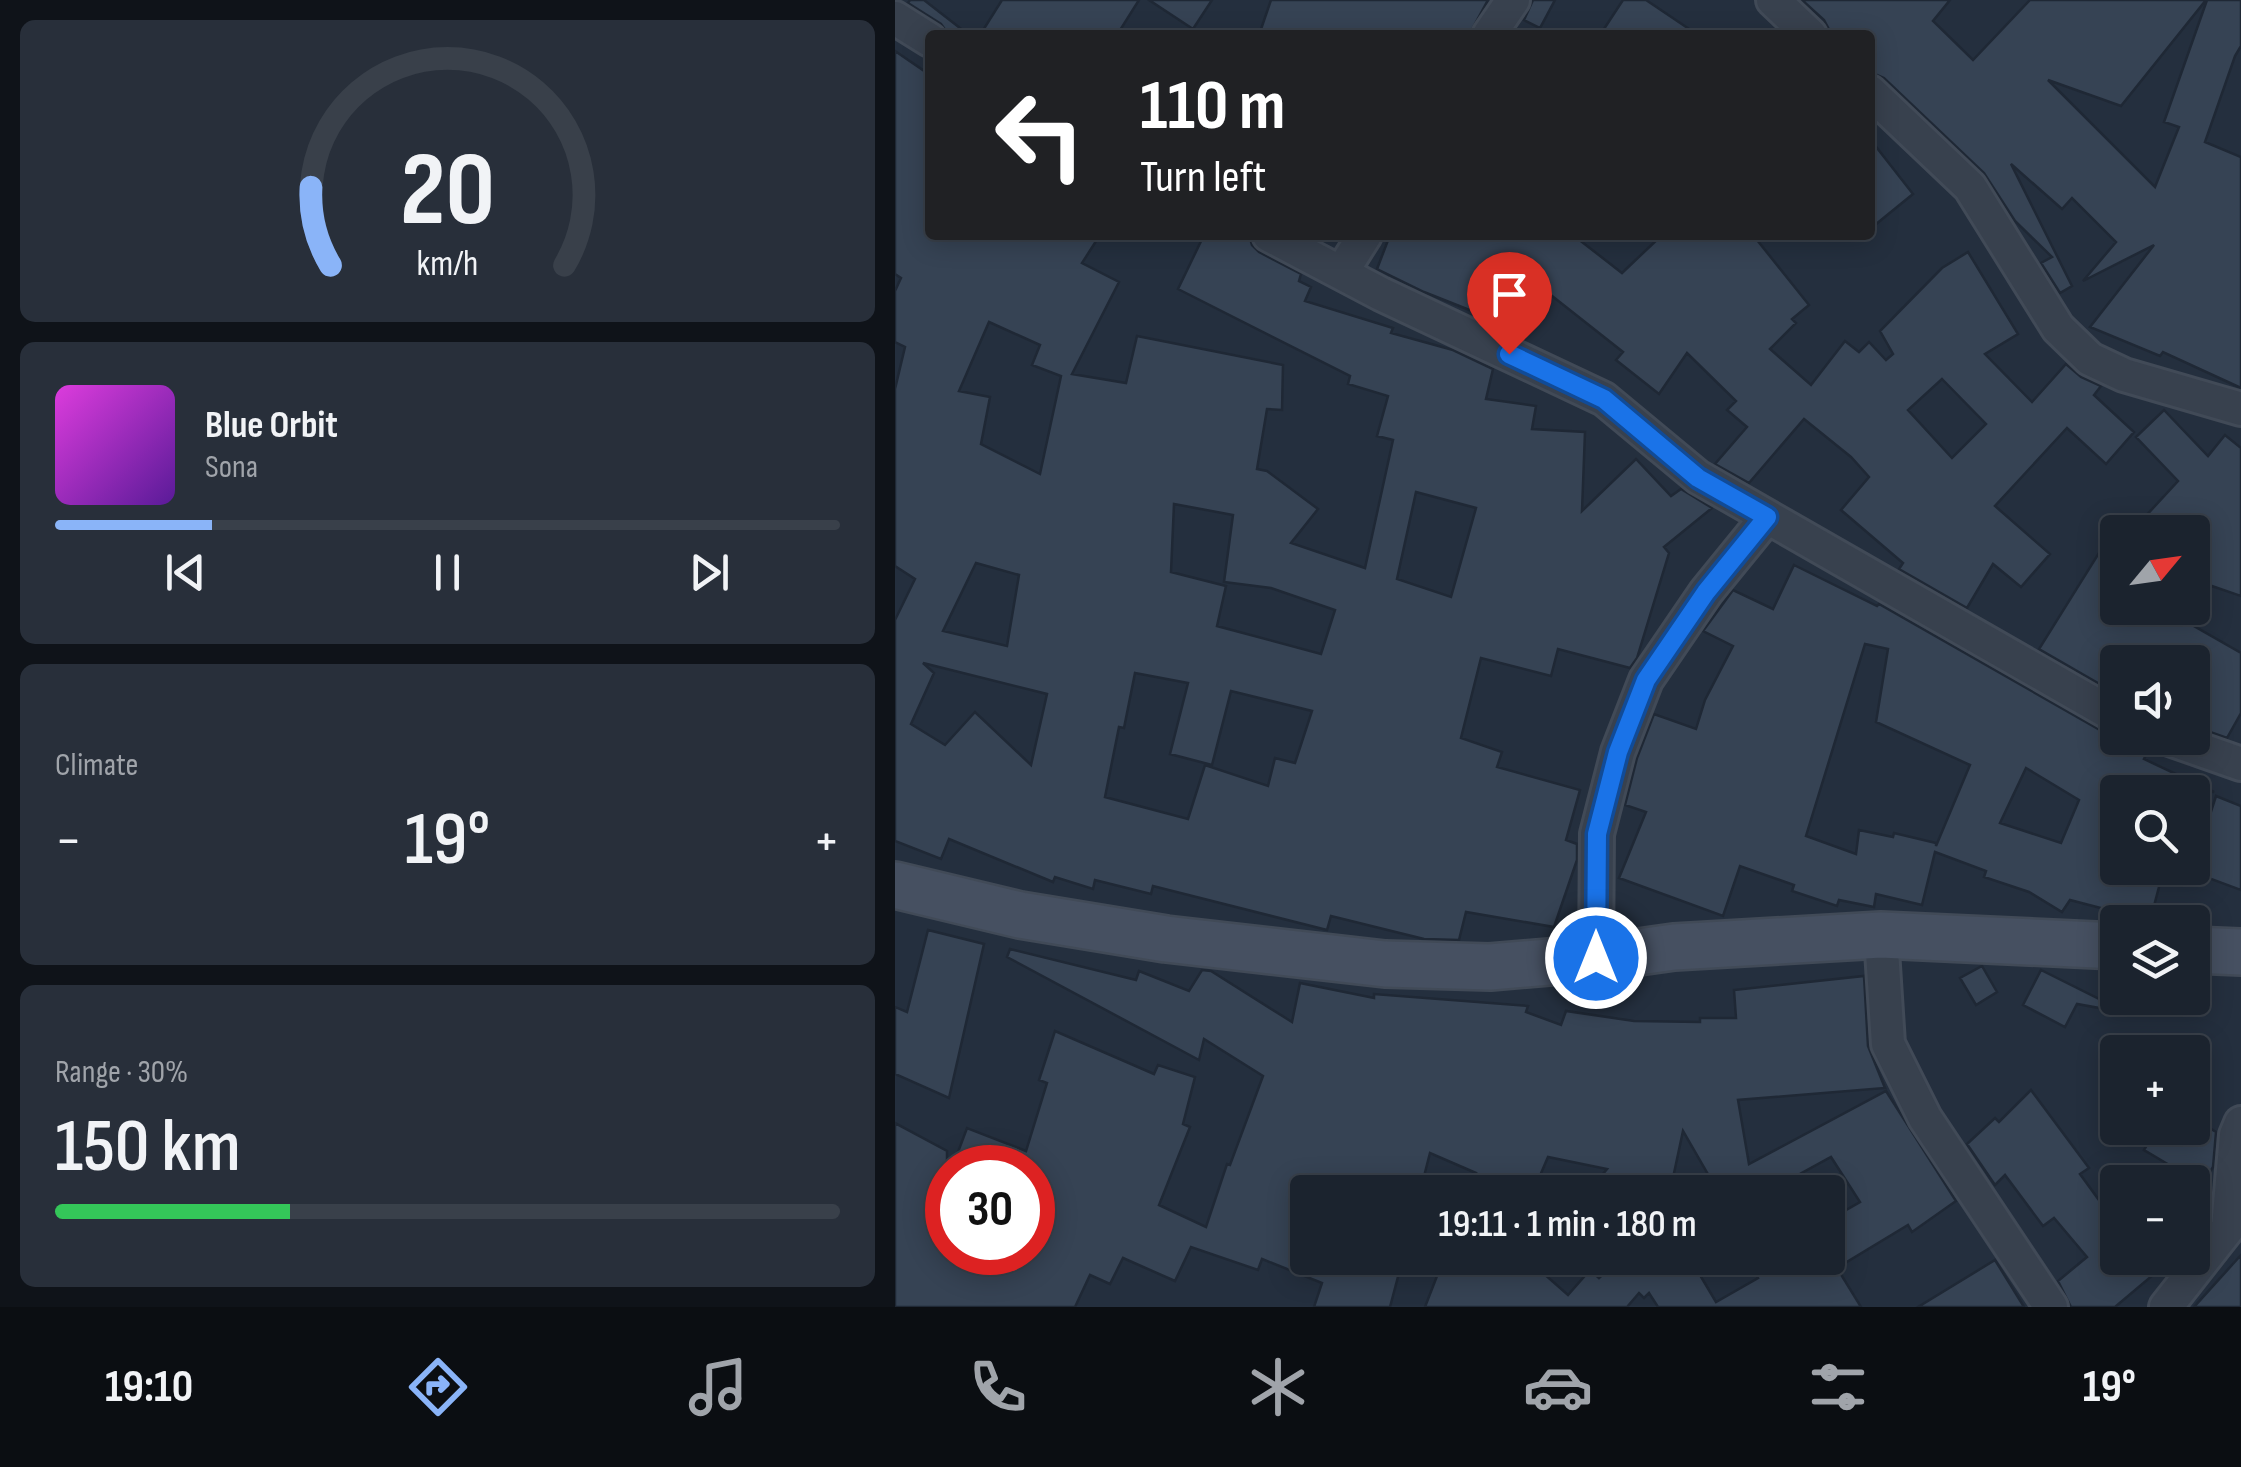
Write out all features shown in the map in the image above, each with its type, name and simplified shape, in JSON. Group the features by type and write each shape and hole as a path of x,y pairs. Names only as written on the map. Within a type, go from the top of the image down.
{"main road":[{"path":"895,885 1057,921 1385,964 1490,968 1673,947 1881,935 2100,945"},
{"path":"2210,951 2241,952"}],"street":[{"path":"1492,30 1513,0"},
{"path":"1773,0 1805,30"},
{"path":"895,18 925,37"},
{"path":"1875,97 1969,187 2058,328 2090,358 2123,375 2241,410"},
{"path":"1279,240 1604,399 1698,478 2100,707"},
{"path":"1341,272 1362,240"},
{"path":"1596,958 1597,834 1618,752 1646,680 1706,592 1767,517"},
{"path":"2210,753 2241,764"},
{"path":"1881,935 1889,1044 1925,1118 2051,1307"},
{"path":"2167,1307 2235,1233 2236,1135 2241,1122"}],"building":[{"path":"924,0 963,30 945,30 908,3"},
{"path":"1002,0 1139,0 1120,30 983,30"},
{"path":"1149,0 1212,0 1193,29"},
{"path":"1271,0 1488,0 1472,30 1261,30"},
{"path":"1533,0 1555,0 1540,28 1524,20"},
{"path":"1623,0 1646,0 1691,30 1603,30"},
{"path":"1802,0 1950,0 1933,21 1973,60 2030,0 2206,0 2121,106 2048,80 2155,187 2179,127 2164,122 2207,0 2241,0 2241,46 2205,142 2241,157 2241,388 2163,352 2160,356 2090,327 2154,245 2083,281 2116,242 2072,198 2062,209 2011,164 2072,286 2060,293 2041,263 2052,257 2015,221 1984,173 1884,78 1875,74 1875,30 1829,30"},
{"path":"895,51 925,72 925,240 1097,240 1082,263 1119,282 1072,374 1126,383 1137,336 1283,365 1282,410 1267,409 1257,469 1267,471 1318,509 1291,543 1365,568 1393,440 1377,436 1388,396 1348,384 1350,376 1178,289 1202,240 1250,240 1259,252 1301,274 1299,281 1311,287 1305,301 1393,328 1391,333 1453,350 1493,369 1486,399 1536,406 1532,429 1585,432 1582,511 1636,459 1671,496 1681,489 1712,508 1664,547 1669,553 1637,658 1630,668 1558,649 1551,676 1481,658 1461,738 1502,752 1497,767 1580,790 1566,840 1577,844 1577,860 1554,927 1466,912 1459,940 1424,939 1331,916 1327,930 1153,886 1151,894 1095,880 1093,889 1055,877 1053,882 949,839 941,859 895,841 895,620 915,579 895,566 895,389 905,347 895,342 895,291 901,278 895,274","holes":["989,322 1040,345 1032,365 1061,376 1040,474 981,444 990,397 959,391","1416,492 1476,508 1451,597 1397,579","1174,504 1233,515 1224,582 1271,588 1335,610 1321,654 1217,626 1226,586 1171,572","976,563 1019,575 1007,646 943,631","923,663 1047,694 1031,765 975,712 945,745 911,724 934,673","1135,673 1188,683 1170,754 1212,765 1231,691 1312,711 1295,763 1275,758 1268,786 1205,765 1188,819 1105,797 1119,727 1124,728"]},
{"path":"1875,145 1913,194 1875,225"},
{"path":"1388,240 1579,240 1622,273 1657,240 1757,240 1809,305 1792,319 1796,323 1770,349 1811,385 1845,341 1859,352 1869,342 1886,360 1893,354 1880,331 1942,268 1968,252 2018,334 1985,354 2032,402 2066,364 2081,377 2101,386 2094,395 2134,432 2106,464 2067,428 1995,506 2050,554 2021,587 1993,564 1967,608 1899,569 1903,563 1841,510 1869,477 1804,419 1749,483 1715,464 1747,427 1727,410 1736,401 1687,353 1659,394 1616,360 1623,352 1542,288 1525,332 1377,269","holes":["1942,379 1986,424 1952,458 1908,410"]},
{"path":"2164,410 2208,456 2225,435 2241,448 2241,596 2212,586 2210,589 2210,515 2147,515 2178,481 2136,437"},
{"path":"2100,551 2100,625 2192,625 2241,653 2241,713 2227,738 2210,732 2210,645 2100,645 2100,684 2039,649"},
{"path":"1794,565 1879,604 2100,730 2100,755 2146,755 2144,759 2178,775 2100,775 2100,885 2160,885 2154,905 2100,908 2070,900 2062,912 2029,892 1984,877 1986,871 1935,852 1922,905 1876,894 1874,907 1839,900 1837,906 1792,891 1794,885 1740,866 1723,916 1619,878 1646,812 1625,805 1654,714 1696,729 1705,700 1733,646 1703,631 1733,590 1773,609","holes":["1865,644 1888,649 1876,722 1970,765 1936,846 1894,833 1893,837 1859,830 1856,854 1806,836","2026,768 2079,800 2061,843 2000,823"]},
{"path":"2216,796 2241,806 2241,890 2210,879 2210,815"},
{"path":"928,930 984,944 949,1098 895,1074 895,1007 907,1012"},
{"path":"1010,949 1136,980 1139,971 1189,991 1202,970 1211,971 1292,1022 1300,983 1374,998 1374,994 1528,1006 1526,1012 1561,1025 1566,1011 1634,1021 1736,1018 1734,990 1864,976 1868,1046 1885,1088 1738,1100 1749,1164 1886,1091 1956,1201 1912,1232 1908,1225 1845,1263 1845,1211 1860,1202 1831,1157 1798,1175 1708,1175 1683,1131 1674,1175 1602,1175 1607,1169 1548,1157 1540,1175 1475,1175 1430,1153 1424,1175 1290,1175 1290,1270 1262,1259 1258,1270 1191,1247 1175,1281 1123,1258 1110,1284 1090,1275 1075,1307 895,1307 895,1123 936,1145 925,1145 925,1275 1055,1275 1055,1145 1028,1145 1047,1083 1039,1080 1055,1031 1154,1074 1158,1065 1195,1077 1183,1124 1190,1127 1159,1205 1206,1227 1263,1076 1204,1039 1199,1060 1007,957"},
{"path":"1982,966 1997,992 1976,1005 1960,978"},
{"path":"2041,970 2100,1000 2100,1008 2077,1004 2065,1027 2023,1005"},
{"path":"2031,1090 2089,1168 2080,1174 2100,1202 2100,1275 2153,1275 2115,1307 2071,1307 2058,1281 2087,1257 2054,1218 2043,1226 2005,1175 1995,1185 1967,1144 1995,1118 1999,1122"},
{"path":"967,1128 1011,1145 961,1145"},
{"path":"2210,1128 2216,1132 2210,1172 2210,1165 2169,1165 2144,1150 2147,1145 2210,1145"},
{"path":"2241,1255 2241,1307 2194,1307"},
{"path":"1995,1260 2024,1307 1918,1307"},
{"path":"1302,1275 1398,1275 1390,1307 1314,1307 1322,1283"},
{"path":"1437,1275 1545,1275 1568,1295 1586,1275 1700,1275 1716,1302 1758,1278 1756,1275 1841,1275 1861,1307 1658,1307 1649,1293 1644,1298 1639,1293 1627,1307 1425,1307"}],"route":[{"path":"1509,354 1604,399 1698,478 1767,517 1706,592 1646,680 1618,752 1597,834 1596,958"}]}
